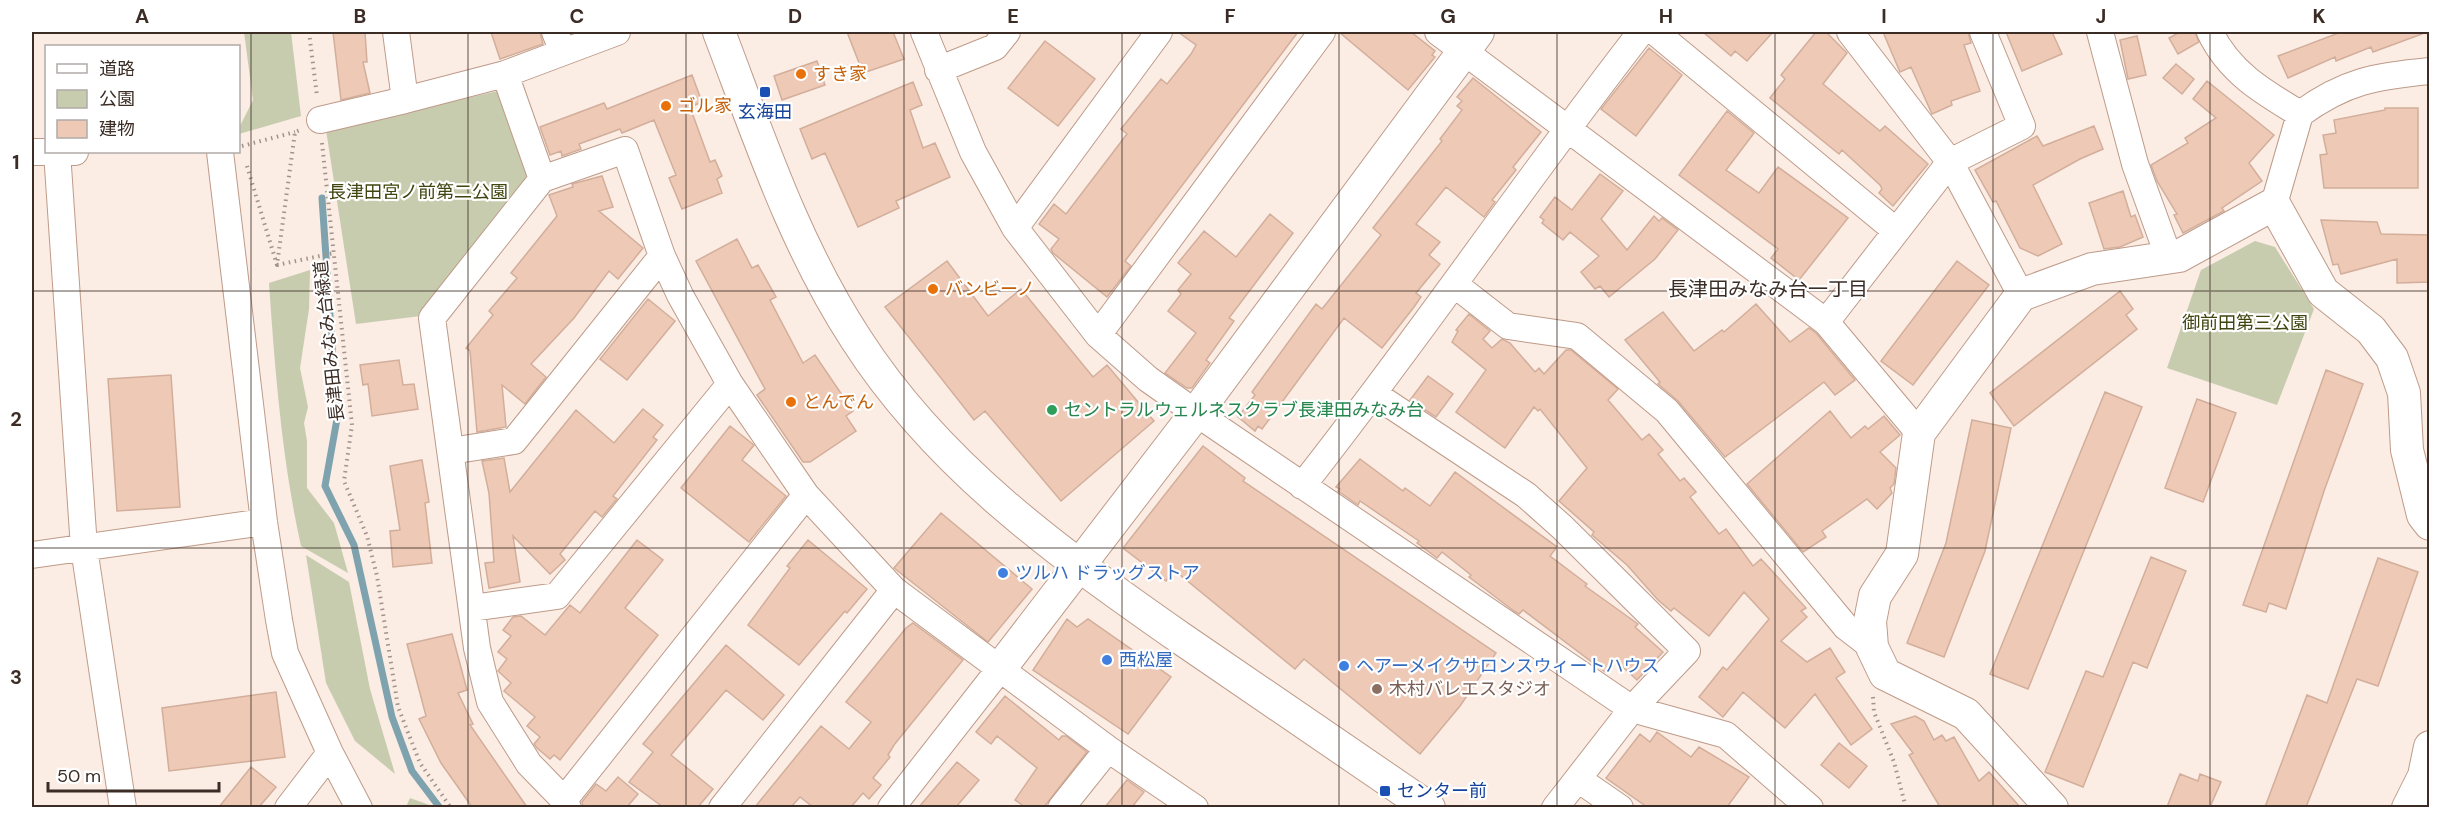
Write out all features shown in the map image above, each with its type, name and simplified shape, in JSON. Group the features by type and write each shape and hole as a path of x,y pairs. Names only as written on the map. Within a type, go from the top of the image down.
{"street":[{"path":"396,32 405,100"},
{"path":"320,120 505,74 559,42 617,32"},
{"path":"719,32 789,217 820,281 857,341 901,399 987,493 1079,566 1429,807"},
{"path":"924,32 973,152 1015,228 1098,335 1148,379 1632,709 1726,735 1810,807"},
{"path":"938,70 995,47 1007,32"},
{"path":"1015,228 1159,32"},
{"path":"1098,335 1322,32"},
{"path":"1438,32 1471,40 1565,129 1826,322 1919,433"},
{"path":"1302,486 1374,394 1565,129 1641,32"},
{"path":"1655,32 1895,230"},
{"path":"1850,32 1950,162 2021,295"},
{"path":"1826,322 1895,230 1950,162 2022,126 1983,32"},
{"path":"2100,32 2135,165 2169,258"},
{"path":"2210,32 2227,60 2242,76 2300,114"},
{"path":"891,807 1196,413 1471,40"},
{"path":"2052,807 1966,714 1886,675 1872,647 1870,621 1875,596 1902,554 1919,433 2021,295 2092,269 2169,258 2196,249 2274,204 2300,114 2343,88 2376,77 2430,71"},
{"path":"505,74 542,179"},
{"path":"806,495 566,804 529,764 490,702 477,648 432,318 542,179 625,150 662,256 730,384 806,495 894,590 999,670 1195,807"},
{"path":"57,153 84,548 123,807"},
{"path":"233,153 264,522 285,653 330,753 359,807"},
{"path":"2274,204 2323,292 2371,330 2392,358 2404,393 2407,450 2422,515 2430,524"},
{"path":"451,451 514,441 662,256"},
{"path":"1454,284 1508,326 1577,336 1667,411 1846,627 1872,647"},
{"path":"472,608 557,596 730,384"},
{"path":"1374,394 1526,495 1562,527 1687,651 1632,709 1555,807"},
{"path":"32,555 264,522"},
{"path":"722,807 894,590"},
{"path":"2408,807 2424,776 2430,747"},
{"path":"1061,807 1108,748"},
{"path":"288,807 330,753"},
{"path":"1578,779 1620,807"}],"path":[{"name":"長津田みなみ台緑道","path":"309,32 352,425 344,481 367,536 377,576 399,707 420,763 451,807"},
{"path":"240,146 295,132 320,120"},
{"path":"277,266 295,132"},
{"path":"235,153 277,266"},
{"path":"277,266 334,253"},
{"path":"1886,675 1872,694 1874,712 1894,762 1906,807"}],"green space":[{"path":"244,32 291,32 301,116 240,134 240,126 253,100"},
{"name":"長津田宮ノ前第二公園","path":"498,91 531,170 529,184 421,316 356,324 326,130"},
{"name":"御前田第三公園","path":"2255,241 2275,247 2314,309 2277,405 2167,368 2201,270"},
{"path":"310,270 309,309 300,368 308,407 304,423 307,441 307,488 334,523 348,573 301,546 284,449 269,283"},
{"path":"306,555 349,582 370,689 395,774 355,741 326,683"},
{"path":"410,798 435,807 406,807"}],"building":[{"path":"333,32 365,32 367,62 363,62 370,93 341,100"},
{"path":"491,32 540,32 543,44 500,59"},
{"path":"847,32 893,32 904,59 863,73"},
{"path":"1178,32 1298,32 1125,261 1131,266 1107,297 1053,253 1051,249 1059,239 1039,224 1054,204 1066,214 1127,134 1121,129 1161,79 1167,84 1191,54 1196,45"},
{"path":"1339,32 1411,32 1435,51 1432,55 1435,57 1408,90"},
{"path":"1703,32 1773,32 1747,61 1735,51 1731,56"},
{"path":"1816,32 1826,32 1847,53 1823,84 1880,131 1885,126 1928,164 1893,206 1879,193 1882,189 1880,185 1842,150 1839,154 1770,98 1785,79 1781,75"},
{"path":"1883,32 1968,32 1971,43 1964,45 1980,91 1951,101 1952,105 1932,114 1911,67 1900,72"},
{"path":"2006,32 2052,32 2062,54 2022,71"},
{"path":"2180,32 2195,32 2199,42 2178,54 2169,38"},
{"path":"2341,32 2422,32 2422,34 2373,52 2371,47 2336,61 2335,57 2288,78 2278,56"},
{"path":"2137,36 2146,75 2128,79 2120,40"},
{"path":"1045,41 1095,79 1058,126 1008,88"},
{"path":"1649,48 1682,75 1636,136 1601,109"},
{"path":"817,61 825,85 782,100 774,76"},
{"path":"2176,64 2194,79 2182,94 2163,78"},
{"path":"692,75 702,102 690,107 710,162 715,160 722,176 717,179 722,193 682,209 669,178 676,175 654,120 622,133 620,129 579,144 581,149 562,156 561,151 550,155 540,127 604,103 607,109"},
{"path":"1473,78 1541,132 1513,167 1516,170 1492,200 1495,202 1484,217 1446,187 1416,224 1440,242 1429,255 1440,264 1416,293 1421,297 1382,348 1344,318 1262,429 1258,426 1255,431 1238,417 1255,395 1252,392 1316,304 1322,309 1381,235 1373,228 1442,141 1440,139 1462,110 1457,106 1462,101 1457,97"},
{"path":"2207,81 2274,135 2249,163 2262,181 2222,208 2224,211 2183,233 2174,215 2177,214 2157,181 2151,165 2188,143 2185,138 2216,118 2193,99"},
{"path":"913,82 922,105 910,110 923,148 935,143 950,177 896,201 899,208 858,227 825,153 812,159 800,129"},
{"path":"2385,108 2418,108 2418,188 2324,188 2320,155 2327,154 2323,135 2336,133 2334,120 2385,110"},
{"path":"1727,111 1754,133 1726,170 1759,193 1778,167 1848,218 1799,280 1771,258 1778,249 1679,175"},
{"path":"2094,126 2103,149 2033,185 2062,244 2038,256 2020,248 1996,201 1993,202 1975,170 2037,136 2043,146"},
{"path":"1600,174 1623,191 1601,219 1627,250 1654,216 1659,221 1662,218 1678,230 1655,259 1609,297 1600,286 1595,289 1581,272 1599,256 1570,232 1563,240 1542,223 1544,220 1540,217 1555,197 1572,210"},
{"path":"602,176 613,207 599,211 643,248 618,279 609,271 574,318 531,364 546,377 525,404 502,385 506,427 477,432 470,351 466,348 493,315 489,311 517,278 511,273 557,216 549,195 573,187 572,184"},
{"path":"2123,191 2131,217 2135,215 2143,237 2120,247 2104,249 2089,203"},
{"path":"1270,214 1293,233 1229,318 1234,321 1206,360 1210,363 1192,388 1187,388 1165,373 1196,333 1168,311 1181,294 1178,290 1191,274 1178,263 1204,231 1236,257"},
{"path":"2321,220 2377,222 2381,234 2430,235 2430,282 2397,283 2397,259 2341,274 2338,264 2333,265"},
{"path":"737,239 752,268 758,265 776,297 770,300 803,363 815,355 853,411 846,416 856,431 810,462 803,462 757,395 765,389 696,261"},
{"path":"947,261 988,316 1021,289 1093,377 1107,365 1154,421 1061,501 985,411 974,420 885,307"},
{"path":"1957,261 1989,285 1913,385 1881,361"},
{"path":"2120,291 2133,309 2126,315 2137,329 2014,426 1990,393"},
{"path":"648,299 675,321 627,380 600,359"},
{"path":"1756,304 1790,342 1809,328 1816,333 1855,380 1835,395 1824,382 1725,457 1678,401 1658,384 1660,382 1625,340 1663,312 1694,351 1722,330 1724,332"},
{"path":"1469,314 1490,331 1483,339 1492,348 1502,339 1510,343 1535,372 1539,368 1544,374 1566,350 1571,350 1618,389 1608,400 1642,440 1649,434 1663,450 1658,454 1680,481 1684,478 1696,492 1690,497 1719,534 1726,529 1753,566 1761,559 1806,608 1801,611 1807,617 1781,641 1807,662 1830,648 1845,672 1836,678 1872,729 1851,745 1815,694 1785,728 1743,692 1723,717 1699,697 1723,667 1727,670 1769,619 1744,592 1709,636 1674,608 1671,611 1658,600 1627,565 1592,535 1594,532 1559,501 1587,468 1540,409 1538,411 1534,407 1505,448 1456,412 1486,370 1452,342 1458,331 1456,330"},
{"path":"399,360 403,385 414,384 418,409 372,416 368,384 363,385 360,365"},
{"path":"2326,370 2363,384 2324,491 2286,609 2269,603 2266,612 2243,605"},
{"path":"171,375 180,507 117,511 108,379"},
{"path":"1428,376 1453,394 1436,417 1410,400"},
{"path":"2105,392 2142,407 2028,689 1990,674"},
{"path":"2197,399 2236,413 2203,502 2165,488"},
{"path":"643,409 663,425 653,437 657,440 613,496 617,499 602,517 595,511 560,554 565,560 550,574 513,536 520,582 489,588 485,563 494,562 489,493 482,461 504,458 510,492 576,410 614,443"},
{"path":"1830,411 1851,438 1865,426 1868,429 1884,416 1900,435 1880,452 1896,468 1894,484 1890,488 1892,493 1877,509 1867,499 1822,531 1826,537 1803,552 1747,484"},
{"path":"1972,420 2011,428 1985,551 1944,657 1907,643 1946,543"},
{"path":"730,426 754,445 742,460 786,496 749,542 681,488"},
{"path":"1203,446 1245,478 1243,481 1496,653 1460,706 1420,754 1304,659 1295,669 1174,570 1166,581 1123,548"},
{"path":"1360,459 1403,491 1405,488 1430,506 1455,472 1557,547 1550,556 1587,584 1585,586 1638,624 1635,627 1663,652 1637,680 1614,659 1605,672 1523,610 1519,614 1514,611 1469,577 1471,575 1442,552 1437,558 1417,543 1419,541 1360,501 1358,505 1338,491 1340,489 1336,487"},
{"path":"422,460 429,502 425,503 432,563 393,567 390,531 400,530 390,466"},
{"path":"941,513 1032,589 988,642 894,568"},
{"path":"637,540 663,560 625,608 658,635 560,760 554,755 550,759 534,744 540,737 527,726 535,717 504,691 511,683 498,671 507,659 498,652 511,636 503,630 513,617 521,616 545,635 570,605 580,613"},
{"path":"808,540 867,589 799,665 748,625 790,568 787,566"},
{"path":"2151,557 2186,571 2147,668 2133,662 2083,787 2045,772 2086,671 2103,677"},
{"path":"2378,558 2418,572 2378,686 2357,679 2306,807 2265,807 2307,695 2327,703"},
{"path":"1067,619 1077,627 1088,619 1171,677 1128,734 1033,670"},
{"path":"913,623 963,660 894,745 888,755 890,757 873,778 881,785 869,799 863,793 851,807 813,807 800,797 791,807 755,807 821,726 849,749 871,722 846,702 906,628"},
{"path":"452,634 467,690 458,693 473,724 470,725 527,807 472,807 441,763 419,719 426,716 407,644"},
{"path":"726,645 784,695 763,720 726,690 671,755 713,789 698,807 663,807 629,782 653,752 643,744"},
{"path":"276,692 285,757 169,771 162,708"},
{"path":"1005,696 1059,740 1062,736 1066,736 1087,752 1044,807 1025,807 1015,800 1037,768 997,736 991,744 976,732"},
{"path":"1915,716 1924,721 1934,740 1942,735 1946,741 1954,737 1979,781 1989,772 2020,807 1940,807 1909,755 1913,753 1891,724"},
{"path":"1657,732 1691,757 1699,747 1749,777 1727,807 1647,807 1606,778 1640,734 1650,742"},
{"path":"1839,743 1867,766 1849,788 1821,765"},
{"path":"957,762 979,780 956,807 919,807"},
{"path":"251,767 276,787 259,807 219,807"},
{"path":"2180,774 2198,781 2200,774 2221,782 2210,807 2167,807"},
{"path":"618,777 638,794 627,807 583,807 582,802 596,784 606,791"},
{"path":"1127,780 1144,792 1132,807 1105,807"}],"waterway":[{"path":"322,198 337,419 325,486 354,545 392,717 412,771 440,808"}],"place":[{"name":"すき家","path":"801,74"},
{"name":"玄海田","path":"765,92"},
{"name":"ゴル家","path":"666,106"},
{"name":"バンビーノ","path":"933,289"},
{"name":"とんでん","path":"791,402"},
{"name":"セントラルウェルネスクラブ長津田みなみ台","path":"1052,410"},
{"name":"ツルハ ドラッグストア","path":"1003,573"},
{"name":"西松屋","path":"1107,660"},
{"name":"ヘアーメイクサロンスウィートハウス","path":"1344,666"},
{"name":"木村バレエスタジオ","path":"1377,689"},
{"name":"センター前","path":"1385,791"}],"district":[{"name":"長津田みなみ台一丁目","path":"1768,289"}]}
